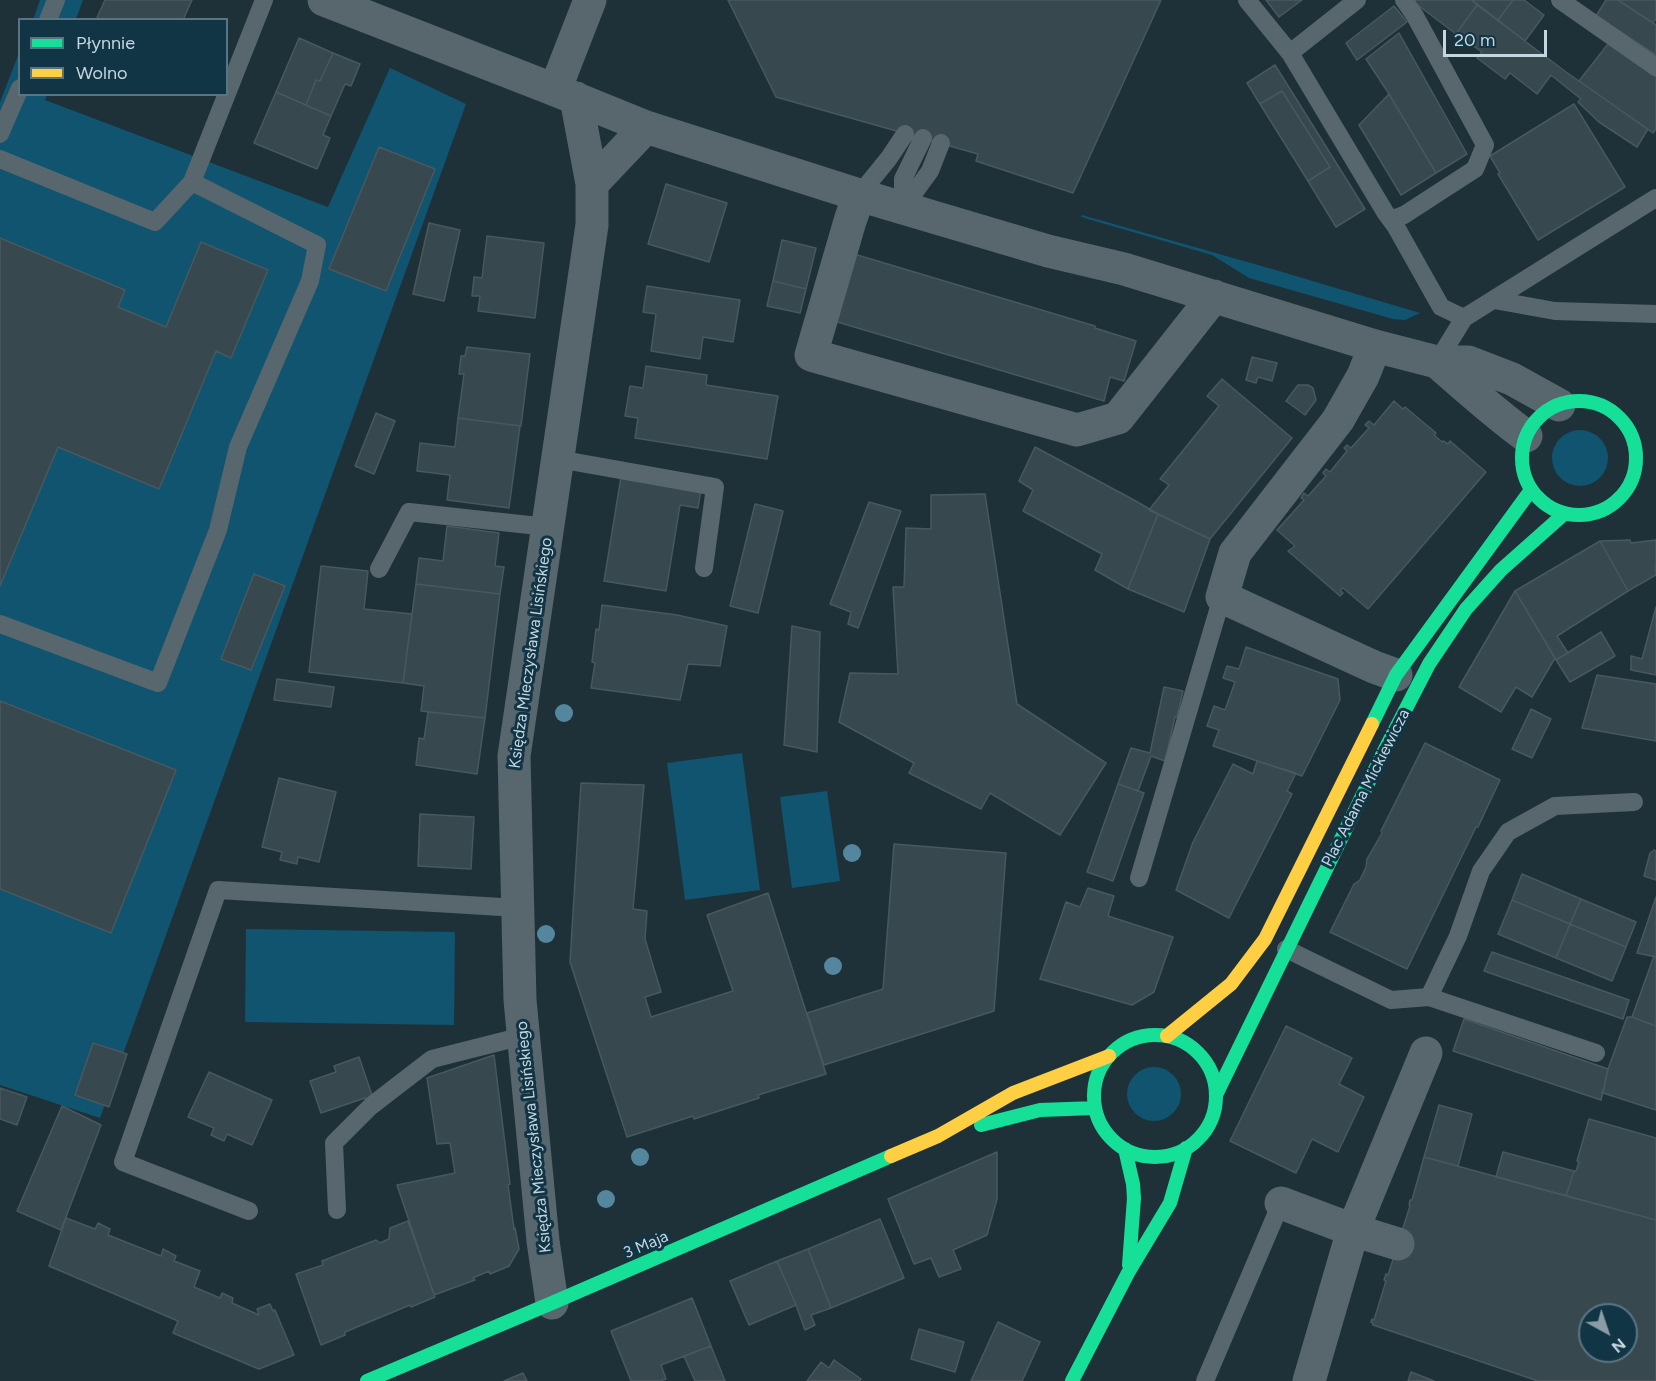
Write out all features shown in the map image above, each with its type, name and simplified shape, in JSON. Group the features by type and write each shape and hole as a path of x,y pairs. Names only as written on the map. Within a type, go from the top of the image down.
{"main road":[{"path":"1584,401 1600,404 1615,413 1626,425 1634,440 1637,457 1635,474 1627,491 1615,504 1599,513 1582,516 1564,514 1545,505 1531,490 1525,478 1522,450 1526,436 1536,420 1550,408 1558,405 1584,401"},
{"path":"1634,440 1648,440"},
{"path":"1627,491 1646,486"},
{"name":"Plac Adama Mickiewicza","path":"1167,1036 1231,984 1265,939 1396,675 1531,490"},
{"name":"Plac Adama Mickiewicza","path":"1216,1095 1286,949 1429,664 1466,609 1501,570 1564,514"},
{"path":"1145,1035 1167,1036 1186,1043 1202,1057 1212,1075 1216,1095 1213,1116 1203,1135 1186,1148 1171,1155 1156,1158 1139,1155 1125,1149 1111,1138 1101,1125 1095,1108 1094,1089 1099,1071 1109,1056 1125,1042 1145,1035"},
{"name":"3 Maja","path":"367,1381 938,1136 1013,1093 1109,1056"},
{"name":"3 Maja","path":"938,1136 1022,1113 1095,1108"},
{"path":"1072,1381 1128,1273 1170,1203 1186,1148"},
{"path":"1125,1149 1134,1198 1128,1273"}],"street":[{"path":"324,0 646,127 859,195 1048,251 1124,269 1375,346 1437,362 1468,362 1512,380 1558,405"},
{"path":"566,94 590,0"},
{"name":"Księdza Mieczysława Lisińskiego","path":"552,1303 543,1240 520,1000 514,756 592,225 592,184 566,94"},
{"path":"592,184 646,127"},
{"path":"859,195 811,355 1077,430 1118,418 1214,296"},
{"path":"1375,346 1363,376 1338,420 1235,552 1222,597 1396,675"},
{"path":"1437,362 1497,415 1526,436"},
{"path":"1309,1381 1353,1230 1426,1053"},
{"path":"1281,1203 1398,1244"}],"lane":[{"path":"49,18 56,0"},
{"path":"228,91 264,0"},
{"path":"1247,0 1290,53 1441,307 1464,318"},
{"path":"1290,53 1357,0"},
{"path":"1391,220 1404,215 1475,169 1485,145 1415,16 1404,0"},
{"path":"1560,0 1656,67"},
{"path":"0,134 18,92"},
{"path":"0,159 155,222 192,182 226,96"},
{"path":"859,195 890,158 914,136 903,179 903,208"},
{"path":"903,208 930,171 941,143"},
{"path":"0,624 158,683 218,530 238,447 310,280 317,245 192,182"},
{"path":"1437,362 1464,318 1656,198"},
{"path":"1494,300 1555,312 1656,314"},
{"path":"558,459 716,486 704,568"},
{"path":"379,569 409,512 548,527"},
{"path":"1139,878 1222,597"},
{"path":"1429,997 1458,936 1481,871 1508,832 1555,806 1634,802"},
{"path":"249,1211 123,1162 218,890 518,908"},
{"path":"1286,949 1391,1000 1429,997 1596,1053"},
{"path":"337,1210 334,1143 371,1106 432,1059 523,1036"},
{"path":"1205,1381 1281,1203"}],"shaded area":[{"path":"40,0 83,0 76,18 34,18"},
{"path":"18,56 18,96 47,96 45,100 328,207 390,68 466,104 100,1118 0,1085 0,102"},
{"path":"1082,215 1420,313 1405,320 1393,319 1249,278 1212,255 1081,217"},
{"path":"1575,430 1585,430 1600,438 1606,447 1608,458 1606,469 1600,478 1585,486 1575,486 1564,481 1557,474 1552,463 1552,453 1557,442 1564,435"},
{"path":"742,753 760,890 685,900 667,763"},
{"path":"827,791 840,881 792,888 780,797"},
{"path":"246,929 455,932 454,1025 245,1022"},
{"path":"1154,1067 1164,1069 1173,1075 1179,1084 1181,1094 1179,1104 1173,1113 1164,1119 1154,1121 1144,1119 1135,1113 1129,1104 1127,1094 1129,1084 1135,1075 1144,1069"}],"building":[{"path":"105,0 192,0 184,18 97,18"},
{"path":"728,0 1161,0 1073,193 976,161 978,154 776,97"},
{"path":"1266,0 1302,0 1279,17"},
{"path":"1411,0 1471,0 1477,5 1456,34"},
{"path":"1472,0 1513,0 1498,20"},
{"path":"1513,0 1524,0 1544,15 1525,41 1498,20"},
{"path":"1606,0 1618,0 1656,25 1656,55 1596,16"},
{"path":"1618,0 1656,0 1656,19 1653,23"},
{"path":"1477,5 1566,72 1648,129 1637,147 1599,122 1578,102 1581,99 1551,75 1537,94 1510,73 1505,79 1477,58 1482,52 1456,34"},
{"path":"1394,6 1407,22 1357,60 1346,43"},
{"path":"1399,33 1467,154 1436,173 1366,59"},
{"path":"299,38 333,53 320,81 316,80 306,105 276,92"},
{"path":"1608,44 1656,77 1656,129 1653,133 1579,81"},
{"path":"333,53 360,64 351,86 345,84 331,116 306,105 316,80 320,81"},
{"path":"1275,65 1365,209 1336,227 1308,181 1330,167 1282,91 1260,104 1247,83"},
{"path":"1282,91 1330,167 1308,181 1260,104"},
{"path":"276,92 331,116 323,135 330,138 317,169 254,143"},
{"path":"1389,94 1436,173 1401,195 1359,125"},
{"path":"1574,104 1625,187 1538,240 1498,174 1500,173 1490,156"},
{"path":"379,147 435,169 386,291 329,269"},
{"path":"666,184 727,203 709,262 648,244"},
{"path":"429,223 460,230 444,301 413,294"},
{"path":"487,236 544,243 535,318 478,311 480,296 472,296 474,277 482,278"},
{"path":"0,238 125,290 118,307 166,327 201,242 268,270 231,358 216,351 159,489 58,447 0,586"},
{"path":"782,240 816,248 806,289 773,281"},
{"path":"854,254 1095,326 1095,328 1136,341 1124,381 1110,377 1104,401 834,321"},
{"path":"773,281 806,289 800,313 767,306"},
{"path":"647,286 740,300 733,342 703,337 700,359 651,351 656,314 643,312"},
{"path":"467,347 530,354 521,426 458,418 464,374 459,374 461,356 465,356"},
{"path":"1252,357 1277,363 1272,381 1258,377 1256,383 1246,380"},
{"path":"646,366 707,375 706,385 778,396 767,459 635,438 638,418 625,416 630,386 643,388"},
{"path":"1222,379 1292,438 1210,539 1149,510 1169,485 1160,479 1219,406 1207,396"},
{"path":"1298,385 1308,385 1313,388 1316,400 1305,415 1286,401"},
{"path":"1394,401 1403,409 1405,407 1436,433 1434,435 1442,442 1448,444 1450,441 1486,472 1368,609 1343,588 1340,590 1343,593 1340,596 1288,551 1295,546 1277,530 1304,500 1301,498 1304,493 1308,496 1326,476 1323,473 1326,469 1330,472 1347,451 1344,448 1347,445 1351,448 1369,428 1365,425 1369,421 1374,425"},
{"path":"376,413 395,421 374,474 355,466"},
{"path":"458,418 520,426 509,508 447,500 450,475 417,471 420,443 455,447"},
{"path":"1035,447 1158,514 1128,589 1095,570 1102,554 1023,511 1033,490 1019,481"},
{"path":"621,477 701,490 698,508 680,505 666,591 604,581"},
{"path":"985,494 1017,704 1106,763 1060,835 990,793 981,809 909,773 914,763 839,722 850,673 898,674 893,587 904,587 906,528 931,529 931,495"},
{"path":"869,502 901,511 858,628 848,624 851,612 830,604"},
{"path":"755,504 783,511 758,613 730,606"},
{"path":"1158,514 1210,539 1184,612 1128,589"},
{"path":"447,526 499,533 495,566 504,567 500,594 416,584 419,558 443,561"},
{"path":"1630,540 1631,543 1656,540 1656,575 1628,591 1600,541"},
{"path":"1600,541 1628,591 1557,636 1568,653 1556,660 1515,591"},
{"path":"321,566 368,571 364,609 412,614 403,683 309,672"},
{"path":"254,574 285,586 251,670 221,659"},
{"path":"416,584 500,594 485,718 421,711 424,686 403,683"},
{"path":"1515,591 1555,658 1532,697 1516,687 1501,712 1459,687"},
{"path":"602,605 677,615 727,626 720,666 688,664 680,700 591,688 595,663 592,662 596,629 599,630"},
{"path":"1656,607 1656,675 1631,670 1631,656 1642,659"},
{"path":"792,626 820,632 817,752 784,745"},
{"path":"1601,632 1615,656 1570,682 1556,660"},
{"path":"1246,647 1338,679 1340,700 1302,776 1213,746 1219,730 1207,726 1214,706 1225,710 1235,682 1223,678 1227,666 1239,669"},
{"path":"1597,675 1656,684 1656,741 1582,728"},
{"path":"277,679 334,687 331,707 274,700"},
{"path":"1164,687 1183,691 1165,761 1151,756 1138,791 1118,784 1131,748 1150,753"},
{"path":"0,701 176,770 111,933 0,889"},
{"path":"1531,709 1551,719 1532,758 1512,749"},
{"path":"428,712 485,718 477,774 416,765 419,738 424,739"},
{"path":"1425,743 1500,780 1407,969 1330,932 1354,884 1360,880 1367,859"},
{"path":"1257,761 1296,773 1287,791 1292,794 1229,918 1176,890 1193,842 1233,764 1253,774"},
{"path":"279,778 336,792 319,862 298,857 297,864 280,860 282,852 262,847"},
{"path":"581,783 644,785 633,909 647,911 645,939 661,992 645,997 651,1017 733,991 707,915 768,893 826,1074 758,1095 759,1098 694,1119 693,1116 627,1137 570,962"},
{"path":"1118,784 1144,793 1113,881 1087,872"},
{"path":"420,814 474,817 471,869 418,866"},
{"path":"894,844 1006,853 994,1011 824,1065 807,1013 883,989"},
{"path":"1656,851 1656,880 1644,876 1650,853"},
{"path":"1522,874 1581,899 1570,924 1512,900"},
{"path":"1088,888 1114,896 1108,916 1173,937 1154,992 1132,1005 1040,979 1066,902 1080,907"},
{"path":"1656,897 1656,957 1637,953"},
{"path":"1581,899 1636,922 1626,947 1570,924"},
{"path":"1512,900 1570,924 1556,958 1498,934"},
{"path":"1570,924 1626,947 1612,981 1556,958"},
{"path":"1492,952 1629,1000 1623,1019 1484,971"},
{"path":"1654,956 1656,957 1656,1026 1632,1017"},
{"path":"1627,1017 1656,1026 1656,1110 1603,1093 1608,1069"},
{"path":"1464,1019 1608,1069 1601,1100 1453,1051"},
{"path":"1286,1026 1352,1058 1339,1084 1364,1097 1338,1152 1312,1139 1296,1173 1230,1141"},
{"path":"93,1043 127,1054 109,1107 75,1095"},
{"path":"494,1055 510,1184 508,1185 519,1249 509,1266 490,1274 489,1271 473,1278 475,1280 434,1295 397,1185 455,1173 450,1143 437,1144 427,1078"},
{"path":"359,1057 373,1098 366,1100 365,1098 321,1113 310,1081 336,1072 334,1066"},
{"path":"209,1072 272,1100 252,1145 227,1134 224,1141 211,1135 214,1128 188,1117"},
{"path":"0,1088 27,1097 17,1125 0,1119"},
{"path":"1439,1105 1472,1114 1458,1166 1424,1157"},
{"path":"62,1106 101,1125 61,1230 17,1211"},
{"path":"1589,1119 1656,1138 1656,1220 1566,1196 1579,1162 1577,1161"},
{"path":"997,1152 997,1199 987,1235 953,1250 961,1269 939,1277 931,1258 914,1264 888,1199"},
{"path":"1503,1152 1574,1171 1566,1196 1496,1177"},
{"path":"1424,1157 1656,1220 1656,1381 1538,1381 1373,1325 1371,1322 1372,1319 1374,1320 1386,1281 1384,1280 1386,1274 1388,1275 1410,1200 1412,1200"},
{"path":"66,1218 95,1229 98,1223 110,1229 108,1235 161,1256 163,1249 176,1256 174,1261 200,1271 194,1287 220,1298 222,1293 233,1298 232,1303 259,1315 257,1309 270,1304 273,1311 275,1310 294,1355 259,1369 173,1333 178,1321 49,1266"},
{"path":"880,1219 904,1278 831,1308 808,1249"},
{"path":"408,1221 435,1297 345,1332 345,1335 321,1345 296,1274 323,1265 322,1261 376,1240 380,1243 389,1239 390,1228"},
{"path":"808,1249 831,1308 811,1315 815,1325 805,1330 777,1261"},
{"path":"777,1261 796,1305 749,1325 730,1281"},
{"path":"692,1298 711,1346 661,1365 666,1379 631,1381 611,1331"},
{"path":"998,1322 1040,1342 1022,1381 971,1381"},
{"path":"919,1329 964,1342 955,1372 911,1359"},
{"path":"711,1346 725,1381 695,1381 684,1356"},
{"path":"834,1360 861,1379 860,1381 807,1381 821,1362 829,1368"},
{"path":"1411,1372 1434,1381 1408,1381"},
{"path":"523,1373 527,1381 504,1381"}],"traffic: fast":[{"path":"1579,401 1601,405 1620,417 1632,436 1636,458 1632,480 1620,499 1601,511 1579,515 1557,511 1538,499 1526,480 1522,458 1526,436 1538,417 1557,405 1579,401"},
{"path":"1372,724 1396,675 1531,490"},
{"path":"1216,1095 1383,753 1429,664 1466,609 1501,570 1564,514"},
{"path":"1155,1035 1178,1040 1189,1045 1198,1053 1206,1062 1211,1073 1216,1096 1211,1119 1206,1130 1198,1139 1189,1147 1178,1152 1155,1157 1132,1152 1121,1147 1112,1139 1104,1130 1099,1119 1094,1096 1099,1073 1104,1062 1112,1053 1121,1045 1132,1040 1155,1035"},
{"path":"981,1125 1040,1110 1095,1108"},
{"path":"1072,1381 1128,1273 1170,1203 1186,1148"},
{"path":"1125,1149 1134,1198 1129,1265"},
{"path":"367,1381 891,1156"}],"traffic: slow":[{"path":"1167,1036 1231,984 1265,939 1372,724"},
{"path":"891,1156 938,1136 1013,1093 1109,1056"}]}
